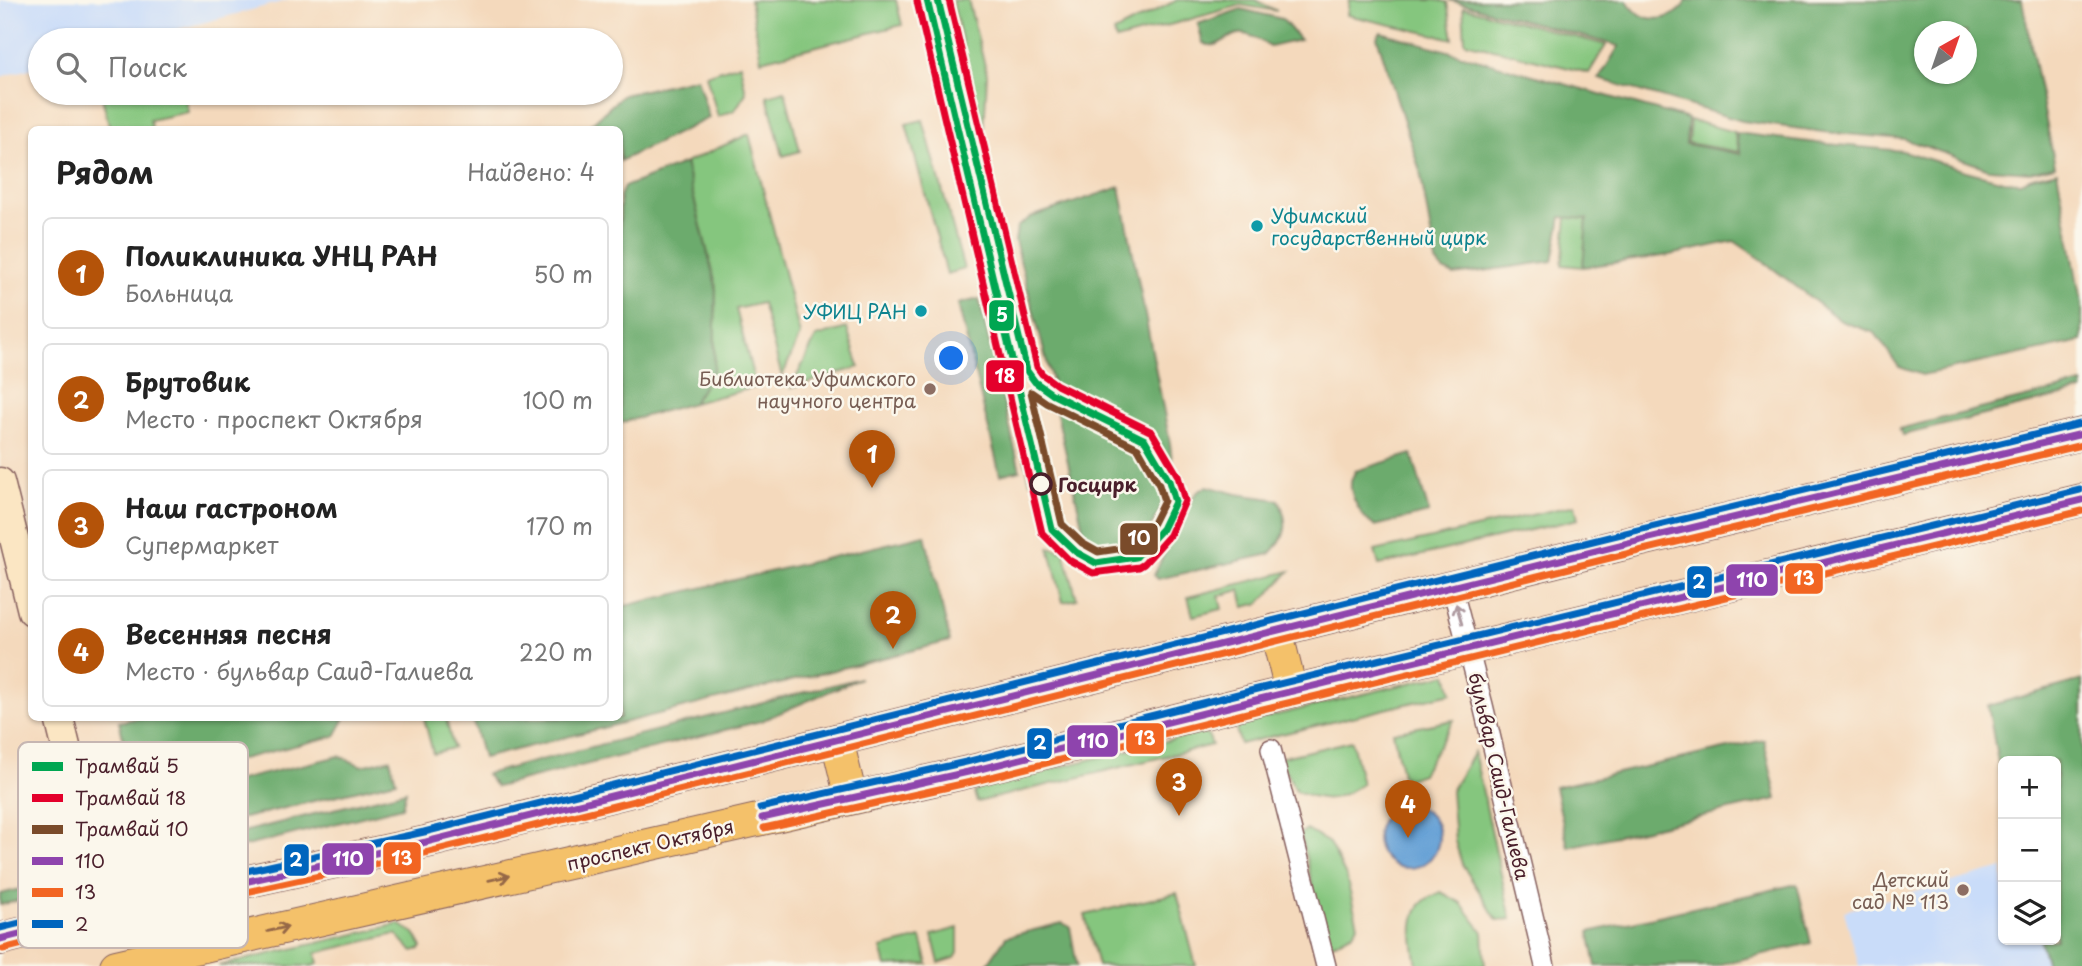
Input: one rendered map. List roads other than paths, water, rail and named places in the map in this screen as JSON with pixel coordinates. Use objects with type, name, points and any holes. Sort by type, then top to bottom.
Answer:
[{"type":"main road","points":[[248,881],[426,842],[1276,630],[2082,434]]},
{"type":"main road","name":"проспект Октября","points":[[248,936],[968,772],[2082,500]]},
{"type":"main road","points":[[1276,630],[1291,691]]},
{"type":"main road","points":[[837,740],[851,798]]},
{"type":"main road","points":[[0,939],[18,934]]},
{"type":"main road","name":"проспект Октября","points":[[116,966],[195,948]]},
{"type":"street","points":[[0,482],[28,595]]},
{"type":"street","name":"бульвар Саид-Галиева","points":[[1452,587],[1545,966]]},
{"type":"street","points":[[60,721],[65,742]]},
{"type":"street","points":[[1271,749],[1326,966]]},
{"type":"water","points":[[1408,806],[1430,815],[1439,837],[1430,859],[1408,868],[1386,859],[1377,837],[1386,815]]},
{"type":"tram line","name":"5","points":[[927,0],[1052,529],[1076,552],[1096,563],[1136,557],[1162,529],[1175,502],[1169,481],[1145,440],[1052,394],[1035,382],[1027,371],[938,0]]},
{"type":"tram line","name":"18","points":[[917,2],[1042,533],[1069,560],[1093,573],[1139,567],[1170,535],[1185,501],[1178,476],[1152,432],[1057,385],[1037,367],[949,0]]},
{"type":"tram line","points":[[945,74],[944,123],[968,218],[989,257]]},
{"type":"tram line","name":"10","points":[[1031,392],[1047,403],[1138,448],[1159,485],[1164,501],[1153,523],[1131,547],[1098,552],[1082,543],[1062,524],[1031,392]]},
{"type":"place","name":"Уфимский государственный цирк","points":[[1257,226]]},
{"type":"place","name":"УФИЦ РАН","points":[[921,311]]},
{"type":"place","name":"Библиотека Уфимского научного центра","points":[[930,389]]},
{"type":"place","name":"Госцирк","points":[[1041,484]]},
{"type":"place","name":"Поликлиника УНЦ РАН","points":[[872,488]]},
{"type":"place","name":"Брутовик","points":[[893,649]]},
{"type":"place","name":"Наш гастроном","points":[[1179,816]]},
{"type":"place","name":"Весенняя песня","points":[[1408,838]]},
{"type":"place","name":"Детский сад № 113","points":[[1963,890]]}]
